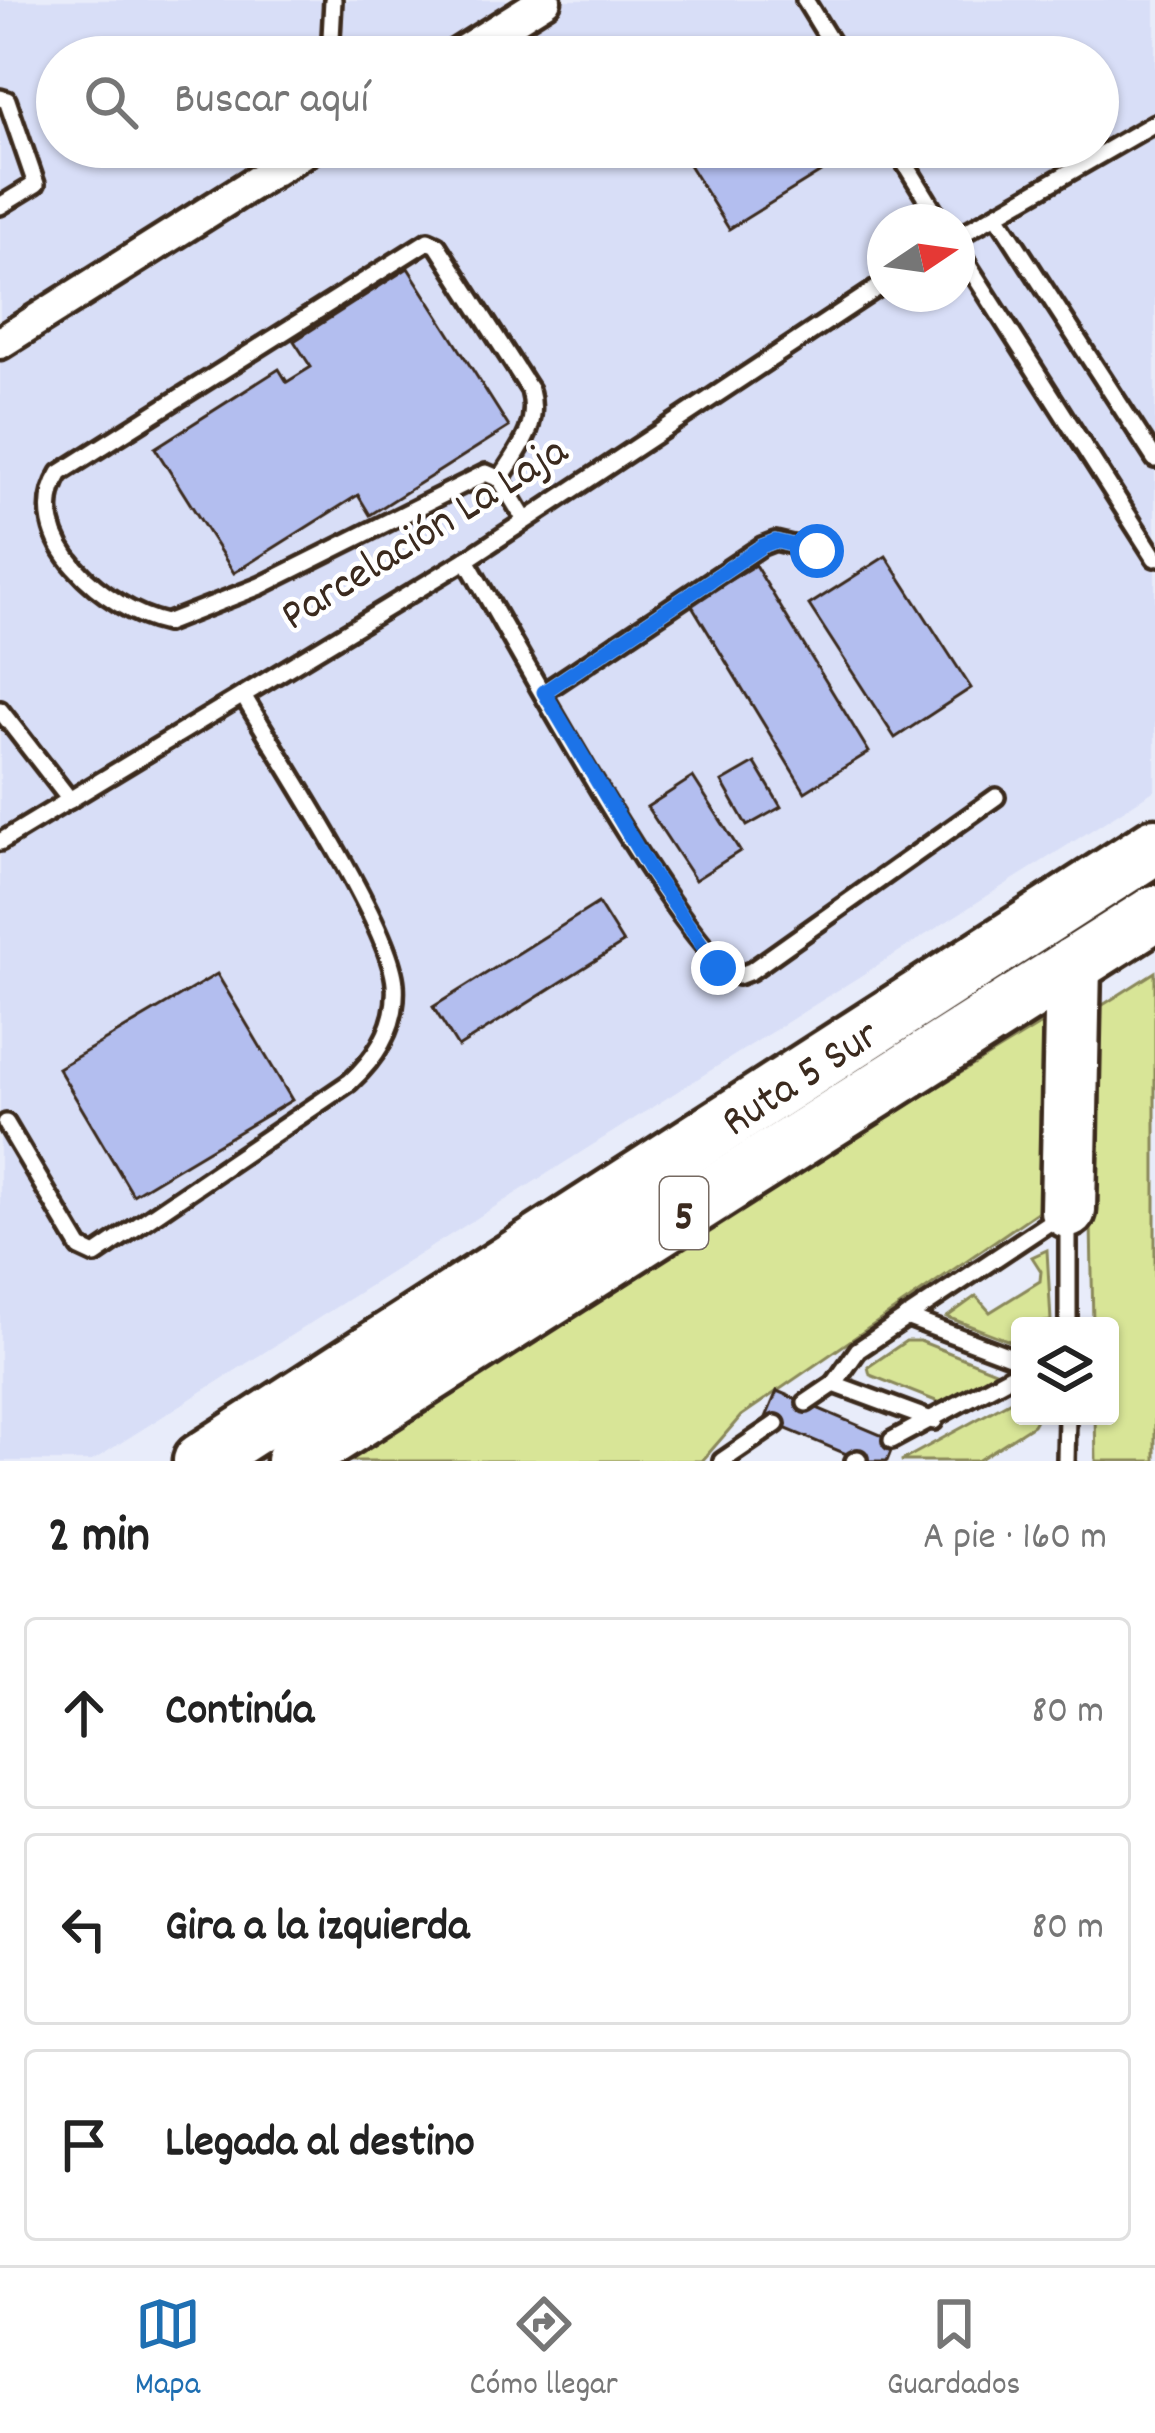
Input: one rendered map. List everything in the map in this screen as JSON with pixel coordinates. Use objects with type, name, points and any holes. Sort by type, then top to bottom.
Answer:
[{"type":"highway","name":"Ruta 5 Sur","points":[[201,1461],[1155,846]]},
{"type":"highway","name":"Ruta 5 Sur","points":[[294,1461],[1155,913]]},
{"type":"highway","points":[[1067,1210],[1073,965]]},
{"type":"street","points":[[488,36],[545,0]]},
{"type":"street","points":[[0,343],[277,168]]},
{"type":"lane","points":[[331,36],[333,0]]},
{"type":"lane","points":[[806,0],[827,36]]},
{"type":"lane","points":[[0,98],[7,100],[36,184],[0,206]]},
{"type":"lane","points":[[1119,145],[1155,123]]},
{"type":"lane","points":[[908,168],[930,204]]},
{"type":"lane","points":[[975,228],[1080,168]]},
{"type":"lane","points":[[998,217],[1155,459]]},
{"type":"lane","points":[[500,479],[531,429],[536,409],[530,390],[437,245],[428,241],[60,473],[49,491],[52,535],[92,587],[166,623],[260,586],[486,473],[500,479],[524,520]]},
{"type":"lane","points":[[975,276],[1155,558]]},
{"type":"lane","name":"Parcelación La Laja","points":[[0,842],[466,560],[867,295]]},
{"type":"lane","points":[[544,692],[762,546],[775,541],[817,551]]},
{"type":"lane","points":[[466,560],[652,873],[718,968],[738,976],[996,797]]},
{"type":"lane","points":[[6,1123],[80,1248],[95,1255],[314,1108],[376,1058],[389,1026],[395,984],[382,936],[243,694]]},
{"type":"lane","points":[[0,710],[70,800]]},
{"type":"lane","points":[[806,1403],[834,1384],[858,1350],[1067,1210]]},
{"type":"lane","points":[[1067,1210],[1068,1317]]},
{"type":"lane","points":[[906,1317],[1011,1357]]},
{"type":"lane","points":[[892,1440],[1011,1376]]},
{"type":"lane","points":[[834,1384],[934,1421]]},
{"type":"lane","points":[[722,1461],[776,1424]]},
{"type":"lane","points":[[1066,1461],[1067,1425]]},
{"type":"shaded area","points":[[0,0],[1155,0],[1155,790],[92,1461],[0,1461]]},
{"type":"green space","points":[[1155,972],[1155,1461],[1096,1461],[1095,1425],[1119,1425],[1119,1317],[1093,1317],[1087,1015]]},
{"type":"green space","points":[[1059,1013],[1053,1201],[741,1416],[702,1461],[326,1461]]},
{"type":"green space","points":[[1047,1250],[1051,1317],[1011,1317],[1011,1342],[947,1317],[976,1296],[990,1312],[1040,1281],[1041,1271],[1032,1257]]},
{"type":"green space","points":[[906,1341],[920,1341],[998,1372],[946,1405],[870,1375],[868,1367]]},
{"type":"green space","points":[[1011,1401],[1011,1425],[1033,1425],[977,1461],[901,1461]]},
{"type":"building","points":[[691,168],[827,168],[729,229]]},
{"type":"building","points":[[408,268],[509,427],[370,515],[358,495],[234,573],[155,448],[279,369],[287,382],[311,367],[294,341]]},
{"type":"building","points":[[886,556],[971,688],[895,738],[809,605]]},
{"type":"building","points":[[755,565],[869,752],[805,792],[691,604]]},
{"type":"building","points":[[755,763],[781,807],[747,826],[722,782]]},
{"type":"building","points":[[693,777],[740,851],[695,880],[647,807]]},
{"type":"building","points":[[598,903],[623,943],[458,1047],[433,1007]]},
{"type":"building","points":[[217,974],[292,1100],[133,1195],[58,1068]]},
{"type":"building","points":[[777,1391],[895,1441],[887,1461],[863,1461],[765,1420]]},
{"type":"route","points":[[718,968],[652,873],[544,692],[762,546],[775,541],[817,551]]}]
